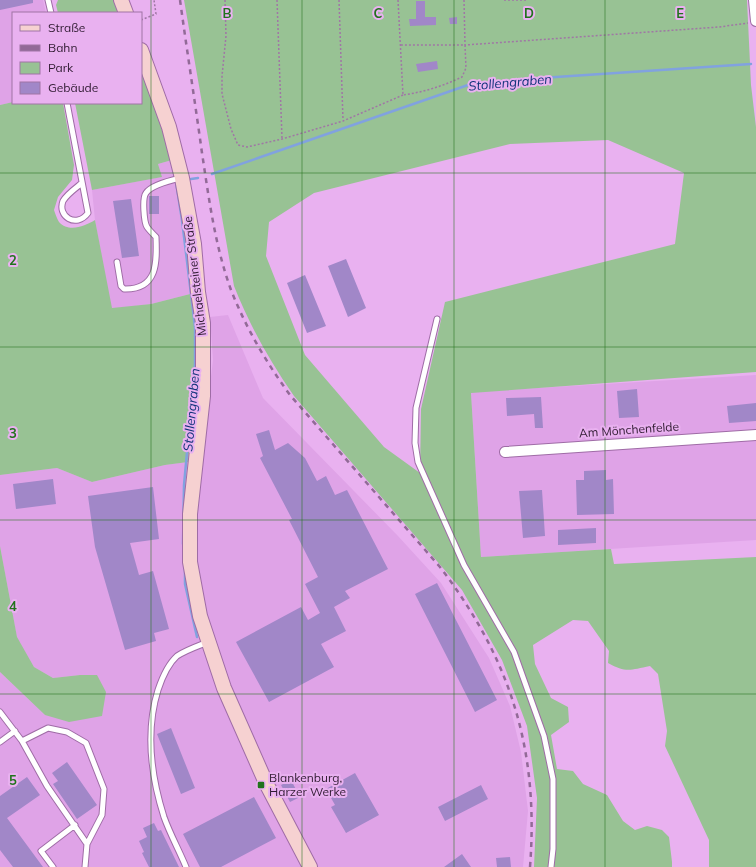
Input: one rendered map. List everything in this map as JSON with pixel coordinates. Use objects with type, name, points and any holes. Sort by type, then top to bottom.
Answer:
[{"type":"street","points":[[120,0],[126,12]]},
{"type":"street","points":[[752,22],[754,0]]},
{"type":"street","name":"Michaelsteiner Straße","points":[[142,53],[169,127],[182,178],[194,244],[198,292],[203,323],[203,396],[190,514],[190,562],[200,616],[224,688],[263,776],[310,867]]},
{"type":"street","name":"Am Mönchenfelde","points":[[505,452],[756,435]]},
{"type":"lane","points":[[48,0],[51,12]]},
{"type":"lane","points":[[67,104],[88,213],[84,218],[77,221],[69,220],[65,216],[62,209],[64,201],[82,183]]},
{"type":"lane","points":[[117,262],[120,286],[124,289],[140,286],[148,281],[154,272],[156,262],[156,237],[146,226],[144,200],[146,193],[152,188],[166,182],[182,178]]},
{"type":"lane","points":[[437,319],[416,408],[416,443],[418,462],[464,565],[514,652],[544,736],[553,779],[554,849],[551,867]]},
{"type":"lane","points":[[186,867],[164,817],[156,785],[150,746],[150,722],[155,699],[163,675],[177,656],[209,642]]},
{"type":"lane","points":[[0,712],[22,741],[47,786],[87,844]]},
{"type":"lane","points":[[22,741],[48,728],[67,732],[86,743],[104,789],[102,815],[87,844],[84,867]]},
{"type":"lane","points":[[0,742],[15,731]]},
{"type":"lane","points":[[53,867],[41,850],[74,825]]},
{"type":"path","points":[[142,20],[156,14],[154,0]]},
{"type":"path","points":[[225,0],[226,36],[222,76],[222,94],[231,129],[238,145],[247,147],[282,139],[343,121],[403,95],[423,92],[448,84],[462,77],[466,68],[464,0]]},
{"type":"path","points":[[278,0],[282,139]]},
{"type":"path","points":[[339,0],[343,121]]},
{"type":"path","points":[[398,0],[403,95]]},
{"type":"path","points":[[504,0],[526,0]]},
{"type":"path","points":[[401,45],[465,44],[719,27],[752,22]]},
{"type":"shaded area","points":[[0,0],[43,0],[46,12],[12,12],[12,102],[0,105]]},
{"type":"shaded area","points":[[172,160],[187,236],[194,293],[151,304],[111,309],[95,220],[92,190],[161,177],[158,164]]},
{"type":"shaded area","points":[[228,315],[263,398],[398,536],[441,583],[489,658],[510,706],[521,752],[528,811],[523,867],[0,867],[0,672],[45,715],[80,675],[53,678],[34,667],[17,638],[0,546],[0,475],[57,468],[92,482],[165,465],[201,460],[213,360],[210,317]]},
{"type":"shaded area","points":[[756,375],[756,540],[481,557],[471,392]]},
{"type":"green space","points":[[58,0],[115,0],[121,12],[58,12],[56,5]]},
{"type":"green space","points":[[184,0],[747,0],[751,85],[756,127],[756,372],[471,393],[481,557],[611,549],[614,564],[756,557],[756,867],[709,867],[709,840],[665,746],[667,731],[658,674],[650,666],[628,670],[608,663],[609,651],[588,621],[573,620],[533,645],[535,664],[551,698],[568,707],[569,722],[551,735],[557,769],[573,771],[583,784],[607,795],[623,821],[635,830],[647,826],[662,830],[669,837],[672,867],[534,867],[537,798],[527,726],[502,660],[462,590],[294,396],[276,369],[261,342],[234,286]],"holes":[[[608,140],[684,173],[675,244],[445,302],[421,409],[420,473],[384,447],[305,355],[266,256],[269,222],[314,193],[510,144]]]},
{"type":"green space","points":[[142,69],[172,160],[158,164],[162,177],[92,190],[75,104],[142,104]]},
{"type":"green space","points":[[12,102],[12,104],[63,104],[74,165],[72,180],[58,197],[54,210],[59,222],[67,227],[72,228],[82,226],[95,220],[112,308],[151,304],[194,293],[199,361],[188,462],[165,465],[92,482],[57,468],[0,475],[0,105]]},
{"type":"green space","points":[[0,546],[17,637],[34,667],[53,678],[97,675],[106,692],[102,716],[69,722],[45,715],[0,672]]},
{"type":"building","points":[[0,0],[33,0],[33,3],[0,10]]},
{"type":"building","points":[[416,1],[425,1],[425,17],[436,17],[436,25],[410,26],[409,19],[416,19]]},
{"type":"building","points":[[457,17],[457,24],[450,24],[449,18]]},
{"type":"building","points":[[437,61],[438,69],[418,72],[416,64]]},
{"type":"building","points":[[149,196],[159,196],[159,214],[149,214]]},
{"type":"building","points":[[131,199],[139,256],[122,258],[113,201]]},
{"type":"building","points":[[346,259],[366,308],[348,317],[328,266]]},
{"type":"building","points":[[305,275],[326,326],[307,333],[287,283]]},
{"type":"building","points":[[637,389],[639,417],[619,418],[617,391]]},
{"type":"building","points":[[541,397],[543,428],[535,428],[534,414],[507,416],[506,398]]},
{"type":"building","points":[[756,403],[756,421],[729,423],[727,406]]},
{"type":"building","points":[[269,430],[275,450],[288,443],[305,458],[317,481],[326,476],[335,495],[347,490],[388,569],[345,591],[350,598],[334,607],[346,631],[321,644],[334,667],[269,702],[236,642],[301,607],[308,620],[320,613],[305,584],[318,577],[289,520],[292,519],[260,458],[263,456],[256,434]]},
{"type":"building","points":[[606,470],[606,480],[613,479],[614,514],[577,515],[576,480],[584,480],[584,471]]},
{"type":"building","points":[[53,479],[56,504],[16,509],[13,484]]},
{"type":"building","points":[[153,487],[159,539],[130,543],[139,575],[153,571],[169,629],[154,633],[156,641],[125,650],[95,547],[88,496]]},
{"type":"building","points":[[542,490],[545,536],[523,538],[519,491]]},
{"type":"building","points":[[596,528],[596,543],[558,545],[558,530]]},
{"type":"building","points":[[437,583],[497,700],[475,712],[415,594]]},
{"type":"building","points":[[171,728],[195,788],[181,794],[157,734]]},
{"type":"building","points":[[67,762],[97,805],[77,819],[53,784],[58,781],[52,773]]},
{"type":"building","points":[[355,773],[379,815],[346,833],[331,807],[335,805],[326,789]]},
{"type":"building","points":[[27,777],[40,795],[7,818],[43,867],[13,867],[0,850],[0,796]]},
{"type":"building","points":[[291,780],[300,797],[290,802],[281,785]]},
{"type":"building","points":[[481,785],[488,799],[445,821],[438,807]]},
{"type":"building","points":[[254,797],[276,838],[221,867],[200,867],[183,834]]},
{"type":"building","points":[[154,823],[158,831],[161,830],[179,867],[149,867],[142,853],[144,852],[139,841],[147,837],[143,828]]},
{"type":"building","points":[[462,854],[471,867],[444,867]]},
{"type":"building","points":[[510,857],[511,867],[497,867],[496,858]]},
{"type":"waterway","name":"Stollengraben","points":[[212,174],[468,85],[541,78],[751,64]]},
{"type":"waterway","name":"Stollengraben","points":[[191,179],[198,178]]},
{"type":"waterway","name":"Stollengraben","points":[[176,182],[195,327],[195,364],[184,485],[183,544]]},
{"type":"waterway","name":"Stollengraben","points":[[185,569],[185,584],[197,637]]},
{"type":"railway","points":[[180,0],[210,205],[225,273],[231,290],[243,318],[257,344],[290,395],[440,567],[465,602],[485,637],[502,672],[515,708],[524,745],[530,784],[532,824],[530,867]]},
{"type":"place","name":"Blankenburg, Harzer Werke","points":[[261,785]]}]
